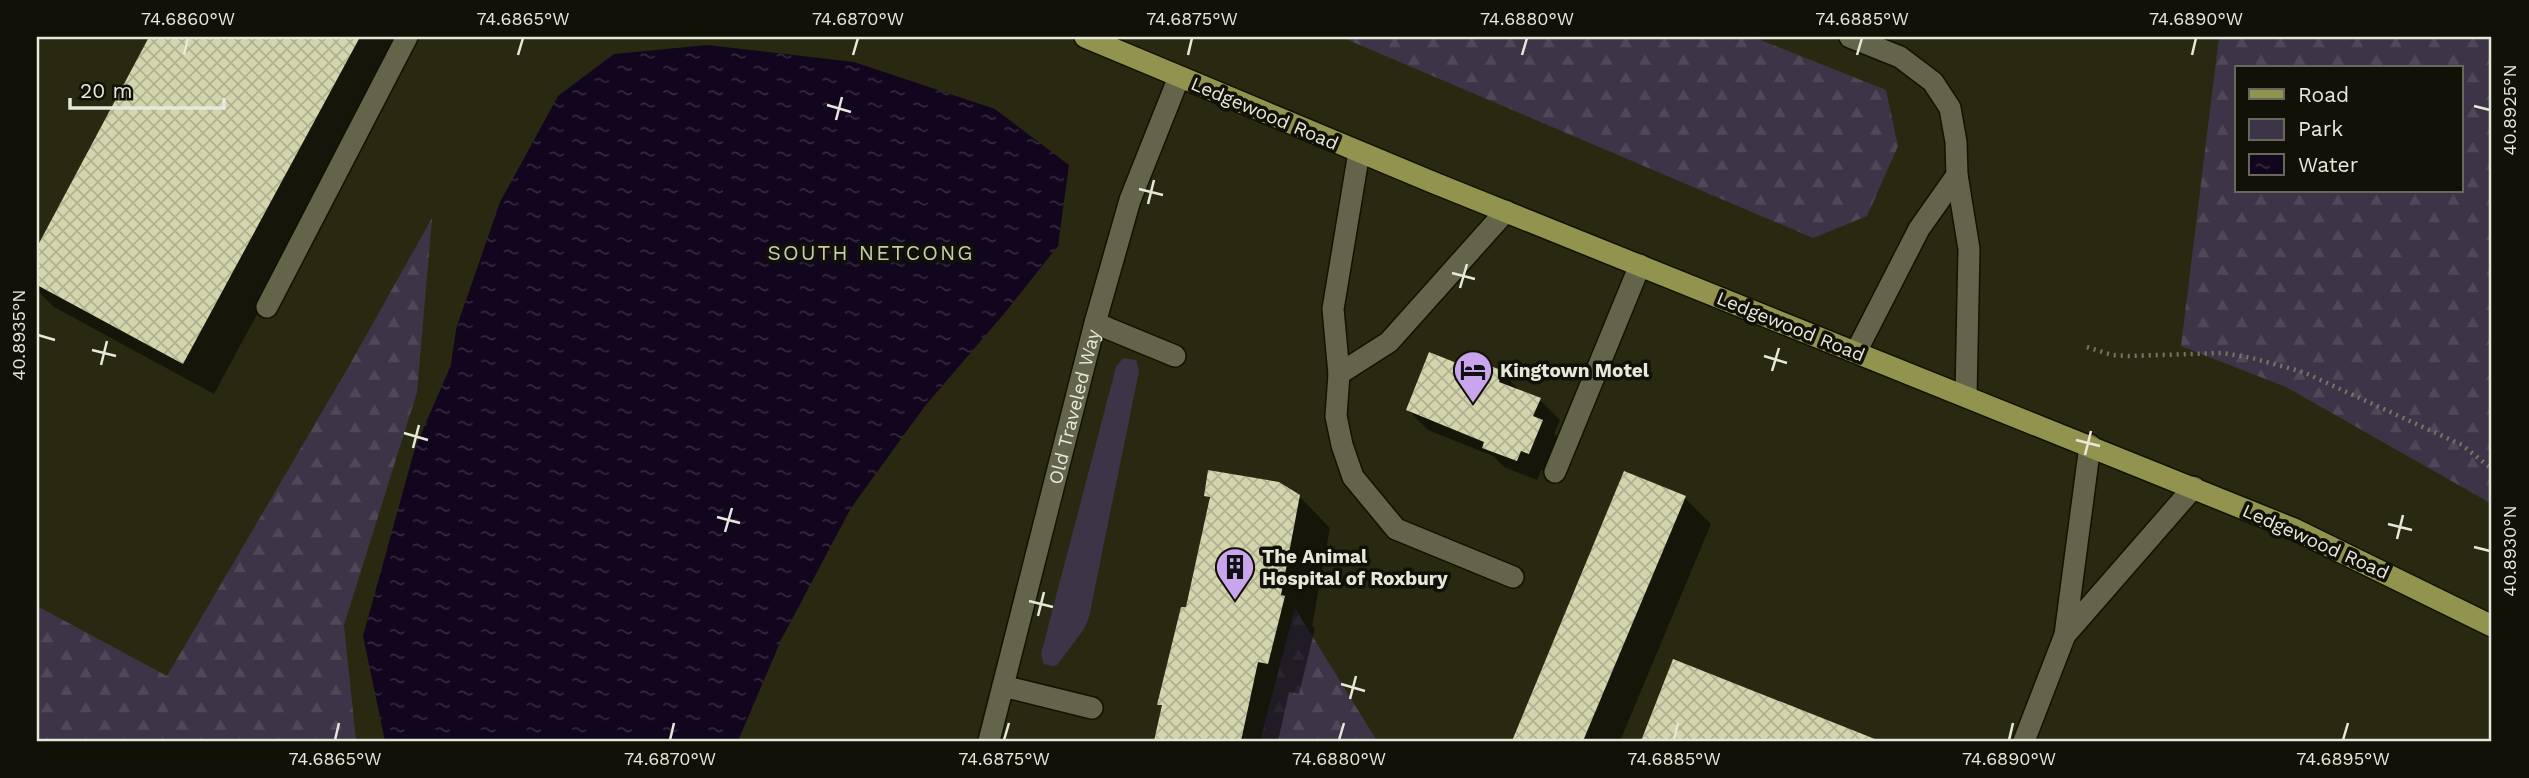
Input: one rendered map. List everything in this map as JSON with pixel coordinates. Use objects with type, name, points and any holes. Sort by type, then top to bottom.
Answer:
[{"type":"main road","name":"Ledgewood Road","points":[[1085,37],[1506,212],[2193,486],[2305,534],[2492,626]]},
{"type":"street","points":[[267,307],[407,37]]},
{"type":"street","points":[[1850,37],[1900,57],[1933,82],[1950,108],[1969,249],[1966,396]]},
{"type":"street","name":"Old Traveled Way","points":[[989,741],[1095,323],[1130,200],[1179,77]]},
{"type":"street","points":[[1359,152],[1333,309],[1339,374],[1336,416],[1353,477],[1396,529],[1513,577]]},
{"type":"street","points":[[1856,352],[1919,229],[1957,175]]},
{"type":"street","points":[[1339,374],[1389,342],[1506,212]]},
{"type":"street","points":[[1555,472],[1640,265]]},
{"type":"street","points":[[1095,323],[1175,356]]},
{"type":"street","points":[[2024,741],[2065,635],[2090,445]]},
{"type":"street","points":[[2065,635],[2193,486]]},
{"type":"street","points":[[1003,685],[1092,709]]},
{"type":"path","points":[[2087,347],[2112,355],[2129,356],[2222,353],[2282,365],[2462,445],[2492,469]]},
{"type":"green space","points":[[1341,37],[1753,37],[1886,90],[1898,146],[1867,216],[1813,238]]},
{"type":"green space","points":[[2219,37],[2492,37],[2492,504],[2286,387],[2181,346]]},
{"type":"green space","points":[[432,218],[417,392],[344,625],[356,741],[37,741],[37,606],[167,676],[349,366]]},
{"type":"green space","points":[[1123,358],[1136,360],[1139,371],[1089,617],[1084,629],[1057,665],[1044,664],[1041,654],[1116,367]]},
{"type":"green space","points":[[1295,608],[1377,741],[1260,741]]},
{"type":"water","points":[[707,45],[854,62],[995,109],[1069,165],[1058,246],[925,406],[851,508],[781,640],[738,741],[385,741],[363,636],[415,448],[451,365],[456,329],[500,202],[558,96],[614,54]]},
{"type":"building","points":[[149,37],[360,37],[183,364],[37,285],[37,247]]},
{"type":"building","name":"Kingtown Motel","points":[[1429,352],[1477,371],[1481,362],[1503,371],[1499,382],[1541,398],[1533,416],[1543,420],[1529,454],[1521,451],[1517,461],[1482,448],[1484,442],[1406,410]]},
{"type":"building","name":"The Animal Hospital of Roxbury","points":[[1208,470],[1279,482],[1300,495],[1281,595],[1285,596],[1268,664],[1258,662],[1241,741],[1154,741],[1162,705],[1157,705],[1181,607],[1186,607],[1210,497],[1204,496]]},
{"type":"building","points":[[1624,471],[1686,496],[1583,741],[1512,741]]},
{"type":"building","points":[[1673,659],[1880,741],[1641,741]]},
{"type":"place","name":"Kingtown Motel","points":[[1473,404]]},
{"type":"place","name":"The Animal Hospital of Roxbury","points":[[1235,601]]},
{"type":"district","name":"SOUTH NETCONG","points":[[871,253]]}]
